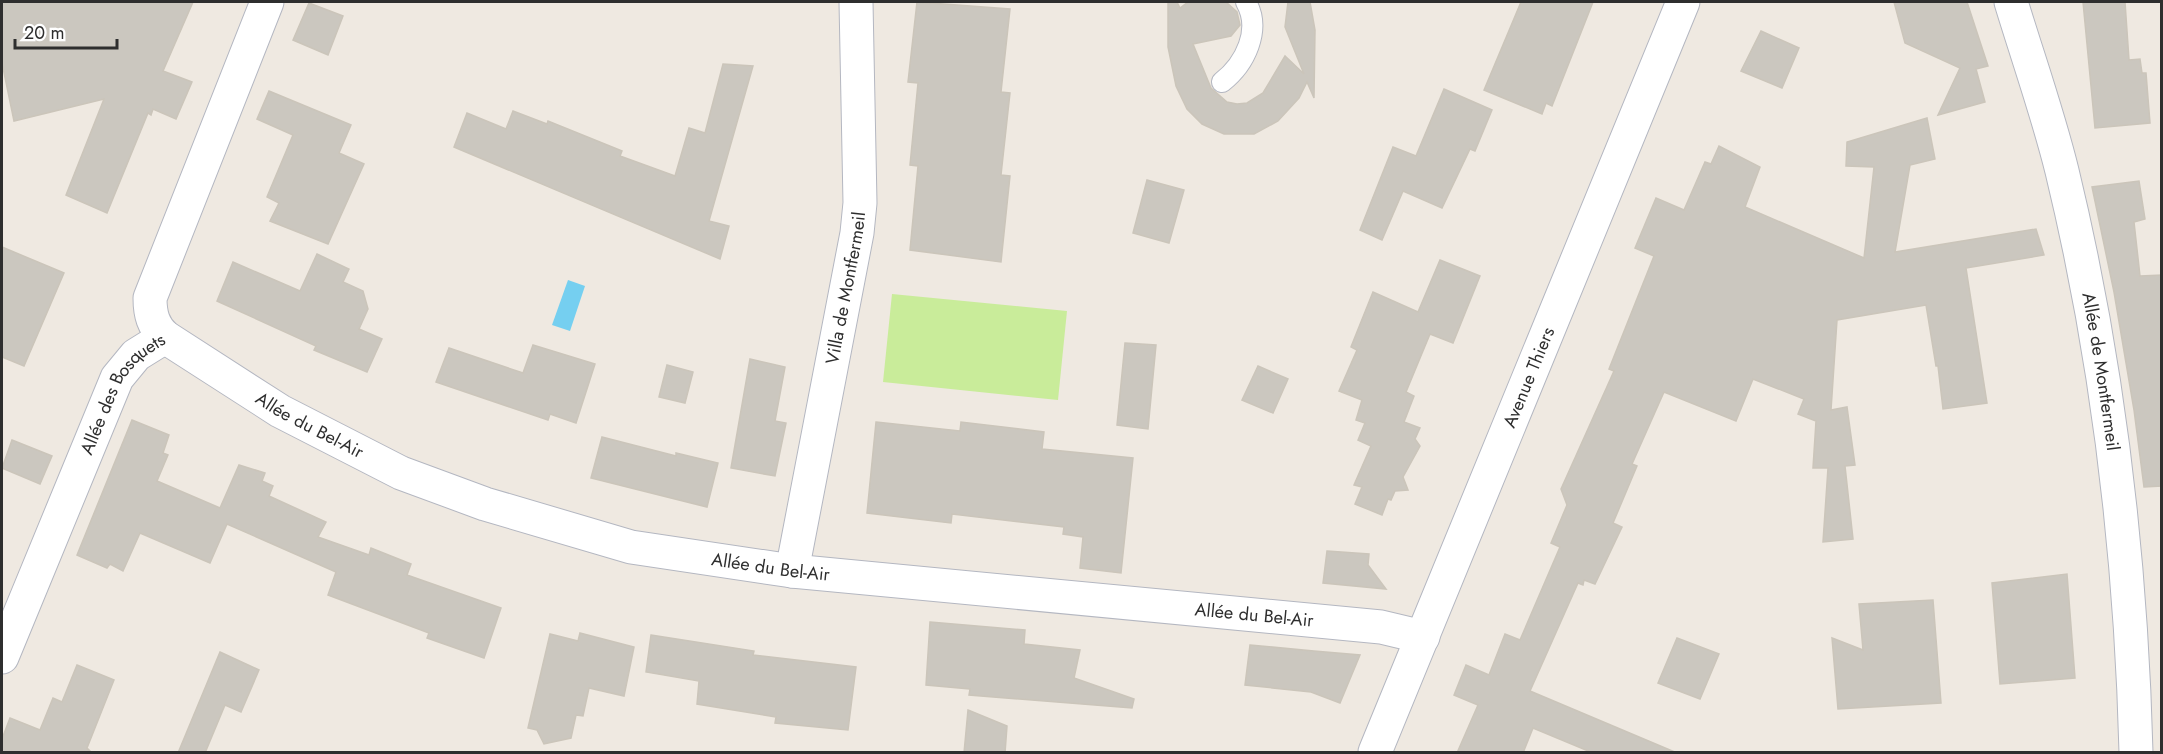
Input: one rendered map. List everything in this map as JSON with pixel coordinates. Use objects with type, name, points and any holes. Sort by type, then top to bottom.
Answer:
[{"type":"street","name":"Allée des Bosquets","points":[[2,657],[117,378],[124,366],[136,355],[165,337],[153,322],[150,298],[267,2]]},
{"type":"street","name":"Villa de Montfermeil","points":[[792,571],[857,233],[860,202],[856,2]]},
{"type":"street","name":"Avenue Thiers","points":[[1375,753],[1683,2]]},
{"type":"street","name":"Allée de Montfermeil","points":[[2011,2],[2062,171],[2099,364],[2125,547],[2134,672],[2136,753]]},
{"type":"street","name":"Allée du Bel-Air","points":[[165,337],[280,411],[401,473],[485,504],[631,547],[792,571],[1381,627],[1408,631],[1423,637]]},
{"type":"lane","points":[[1222,82],[1240,64],[1250,41],[1252,17],[1246,2]]},
{"type":"green space","points":[[892,294],[1067,311],[1058,400],[883,382]]},
{"type":"water","points":[[568,280],[585,286],[570,331],[552,325]]},
{"type":"building","points":[[2,2],[193,2],[163,71],[192,82],[176,119],[153,109],[151,115],[148,113],[107,213],[66,195],[104,99],[14,121],[2,63]]},
{"type":"building","points":[[917,2],[1010,9],[1001,92],[1010,93],[1001,175],[1010,176],[1001,262],[910,250],[918,166],[910,165],[918,83],[908,82]]},
{"type":"building","points":[[1168,2],[1177,2],[1180,8],[1188,2],[1226,2],[1237,12],[1240,25],[1231,36],[1193,44],[1211,88],[1227,102],[1237,104],[1247,103],[1263,93],[1285,56],[1304,74],[1285,27],[1288,2],[1310,2],[1315,30],[1314,98],[1307,82],[1299,98],[1278,121],[1254,134],[1224,134],[1202,124],[1187,109],[1176,86],[1168,47]]},
{"type":"building","points":[[1521,2],[1593,2],[1552,106],[1546,103],[1542,114],[1484,90]]},
{"type":"building","points":[[1894,2],[1967,2],[1988,66],[1976,69],[1985,102],[1938,115],[1960,68],[1905,43]]},
{"type":"building","points":[[2083,2],[2125,2],[2129,60],[2140,59],[2142,73],[2146,73],[2150,123],[2095,128]]},
{"type":"building","points":[[309,3],[343,16],[328,55],[293,40]]},
{"type":"building","points":[[1761,31],[1799,48],[1782,88],[1741,71]]},
{"type":"building","points":[[723,64],[753,66],[709,221],[729,226],[720,259],[454,147],[467,113],[506,129],[513,111],[547,124],[548,121],[622,151],[620,156],[675,176],[689,128],[705,133]]},
{"type":"building","points":[[1444,89],[1492,110],[1475,151],[1470,149],[1442,208],[1403,191],[1382,240],[1360,230],[1393,147],[1416,156]]},
{"type":"building","points":[[269,91],[351,125],[339,153],[364,164],[328,244],[270,221],[279,203],[267,197],[293,135],[257,119]]},
{"type":"building","points":[[1927,118],[1935,159],[1910,165],[1895,252],[2036,229],[2044,255],[1966,268],[1987,403],[1943,409],[1938,366],[1936,366],[1926,305],[1837,320],[1831,410],[1847,407],[1855,465],[1845,466],[1853,539],[1823,542],[1828,468],[1813,468],[1816,421],[1798,414],[1804,399],[1753,379],[1736,421],[1664,392],[1632,464],[1637,466],[1613,523],[1622,527],[1595,584],[1584,580],[1583,585],[1578,583],[1530,691],[1677,753],[1593,753],[1533,728],[1523,753],[1457,753],[1478,705],[1454,695],[1466,665],[1489,675],[1505,634],[1520,640],[1560,547],[1551,543],[1567,505],[1561,489],[1614,371],[1609,369],[1654,256],[1635,248],[1656,198],[1684,210],[1705,162],[1711,164],[1719,146],[1760,167],[1745,207],[1864,258],[1874,167],[1846,166],[1847,142]]},
{"type":"building","points":[[1147,180],[1184,190],[1169,243],[1133,233]]},
{"type":"building","points":[[2139,181],[2145,219],[2134,222],[2140,276],[2162,275],[2162,486],[2144,487],[2134,410],[2114,292],[2092,187]]},
{"type":"building","points":[[2,247],[64,273],[24,366],[2,357]]},
{"type":"building","points":[[317,254],[349,269],[343,282],[363,291],[368,309],[359,329],[382,339],[367,372],[314,350],[316,346],[217,301],[233,262],[300,291]]},
{"type":"building","points":[[1440,260],[1480,276],[1453,343],[1430,334],[1406,392],[1414,396],[1404,422],[1420,428],[1415,439],[1420,446],[1403,477],[1408,490],[1395,491],[1391,500],[1388,499],[1382,515],[1355,504],[1362,487],[1354,485],[1371,446],[1358,440],[1365,423],[1356,420],[1362,400],[1339,391],[1357,350],[1351,347],[1373,292],[1418,312]]},
{"type":"building","points":[[1125,343],[1156,345],[1148,429],[1117,425]]},
{"type":"building","points":[[533,345],[595,364],[576,423],[550,414],[548,420],[436,382],[449,348],[523,373]]},
{"type":"building","points":[[750,359],[785,367],[775,421],[786,423],[775,476],[731,468]]},
{"type":"building","points":[[667,365],[693,372],[685,403],[659,397]]},
{"type":"building","points":[[1258,366],[1288,379],[1273,413],[1242,400]]},
{"type":"building","points":[[132,420],[169,435],[163,453],[168,455],[157,481],[220,508],[239,465],[265,473],[262,481],[273,486],[269,496],[326,522],[318,537],[369,555],[371,548],[411,564],[407,575],[501,608],[484,658],[427,638],[429,633],[328,595],[336,572],[227,524],[210,563],[140,533],[123,571],[110,564],[107,568],[77,555]]},
{"type":"building","points":[[876,422],[960,431],[961,422],[1044,432],[1042,449],[1133,458],[1121,573],[1080,568],[1083,537],[1063,534],[1064,527],[952,514],[951,523],[867,513]]},
{"type":"building","points":[[602,437],[676,456],[676,453],[718,463],[707,507],[591,478]]},
{"type":"building","points":[[12,440],[52,456],[40,484],[2,468]]},
{"type":"building","points":[[1327,551],[1369,554],[1368,565],[1386,589],[1323,583]]},
{"type":"building","points":[[2067,574],[2075,678],[2000,684],[1992,583]]},
{"type":"building","points":[[1933,600],[1941,703],[1838,709],[1832,638],[1863,650],[1859,604]]},
{"type":"building","points":[[930,622],[1025,630],[1024,644],[1080,650],[1074,678],[1134,699],[1132,708],[969,695],[970,689],[926,685]]},
{"type":"building","points":[[580,633],[634,647],[624,696],[589,688],[583,716],[576,715],[571,738],[544,744],[537,730],[528,728],[550,634],[578,641]]},
{"type":"building","points":[[651,635],[754,651],[753,655],[856,667],[848,730],[775,723],[776,717],[697,704],[699,681],[646,672]]},
{"type":"building","points":[[1677,638],[1719,654],[1700,699],[1658,683]]},
{"type":"building","points":[[1250,645],[1360,655],[1340,703],[1311,692],[1245,685]]},
{"type":"building","points":[[220,652],[259,670],[241,712],[225,705],[205,753],[178,753]]},
{"type":"building","points":[[77,665],[114,680],[87,748],[92,753],[2,753],[2,739],[10,718],[40,730],[53,698],[62,702]]},
{"type":"building","points":[[968,710],[1007,726],[1005,753],[964,753]]}]
